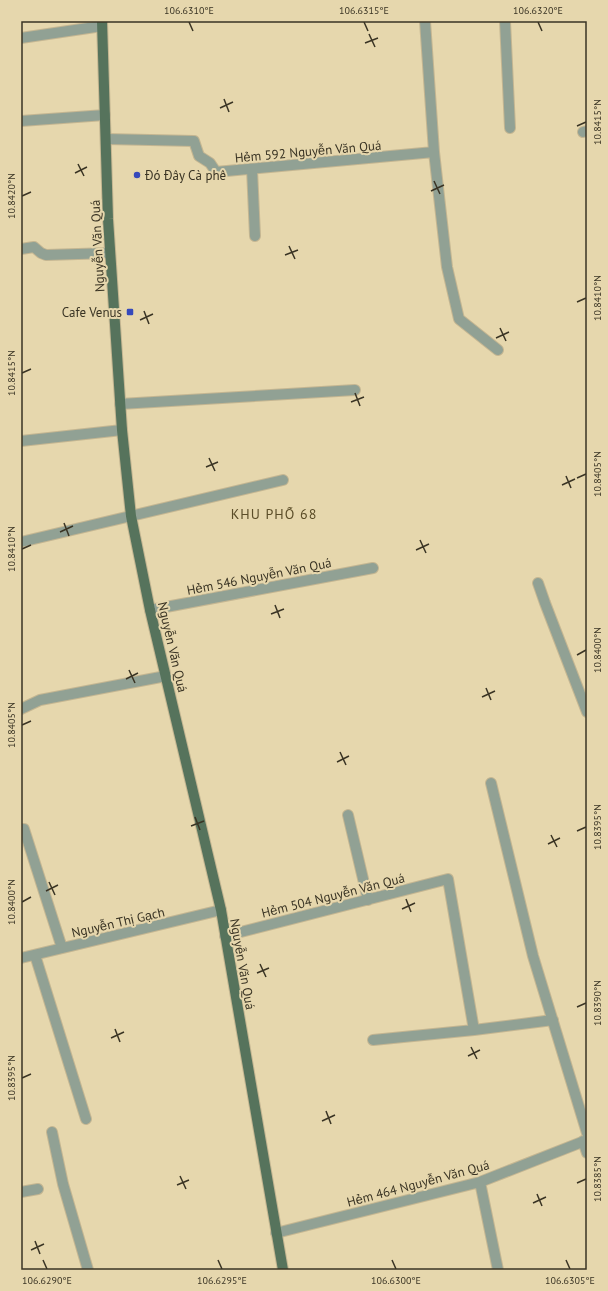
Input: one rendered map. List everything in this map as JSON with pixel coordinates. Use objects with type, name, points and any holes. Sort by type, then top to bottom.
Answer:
[{"type":"main road","name":"Nguyễn Văn Quá","points":[[102,23],[110,253],[122,430],[131,516],[150,610],[221,910],[283,1270]]},
{"type":"street","points":[[425,21],[434,152],[447,267],[459,319],[498,350]]},
{"type":"street","points":[[504,21],[510,128]]},
{"type":"street","points":[[21,38],[102,23]]},
{"type":"street","points":[[21,121],[105,115]]},
{"type":"street","name":"Hẻm 592 Nguyễn Văn Quá","points":[[106,139],[194,141],[199,156],[210,163],[216,172],[434,152]]},
{"type":"street","points":[[252,169],[255,236]]},
{"type":"street","points":[[21,249],[34,247],[41,254],[46,255],[110,253]]},
{"type":"street","points":[[120,404],[355,390]]},
{"type":"street","points":[[21,441],[122,430]]},
{"type":"street","points":[[21,542],[283,480]]},
{"type":"street","name":"Hẻm 546 Nguyễn Văn Quá","points":[[150,610],[373,568]]},
{"type":"street","points":[[538,583],[587,712]]},
{"type":"street","points":[[21,709],[40,700],[166,676]]},
{"type":"street","points":[[491,783],[533,956],[553,1020],[586,1138],[587,1153]]},
{"type":"street","points":[[348,815],[368,900]]},
{"type":"street","points":[[21,829],[24,828],[62,948]]},
{"type":"street","name":"Hẻm 504 Nguyễn Văn Quá","points":[[225,936],[448,879],[474,1030]]},
{"type":"street","name":"Nguyễn Thị Gạch","points":[[21,958],[221,910]]},
{"type":"street","points":[[35,955],[86,1119]]},
{"type":"street","points":[[372,1040],[474,1030],[553,1020]]},
{"type":"street","points":[[52,1132],[63,1184],[88,1270]]},
{"type":"street","name":"Hẻm 464 Nguyễn Văn Quá","points":[[276,1233],[480,1182],[586,1138]]},
{"type":"street","points":[[480,1182],[498,1270]]},
{"type":"street","points":[[21,1192],[38,1189]]},
{"type":"place","name":"Đó Đây Cà phê","points":[[137,175]]},
{"type":"place","name":"Cafe Venus","points":[[130,312]]},
{"type":"district","name":"KHU PHỐ 68","points":[[274,514]]}]
